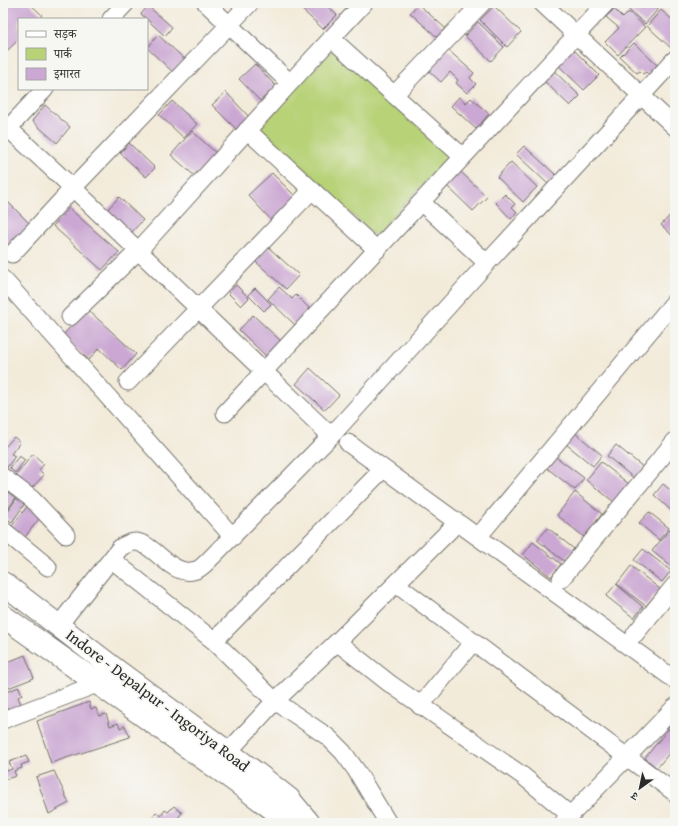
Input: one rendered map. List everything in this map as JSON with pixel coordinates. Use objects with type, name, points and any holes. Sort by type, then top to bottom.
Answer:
[{"type":"main road","name":"Indore - Depalpur - Ingoriya Road","points":[[3,583],[58,626],[256,773],[289,799],[309,823]]},
{"type":"main road","name":"Indore - Depalpur - Ingoriya Road","points":[[3,616],[231,778],[274,810],[285,823]]},
{"type":"street","points":[[112,18],[126,3]]},
{"type":"street","points":[[206,3],[290,83]]},
{"type":"street","points":[[12,254],[250,3]]},
{"type":"street","points":[[70,317],[138,251],[364,3]]},
{"type":"street","points":[[394,95],[482,3]]},
{"type":"street","points":[[542,3],[675,127]]},
{"type":"street","points":[[225,413],[606,3]]},
{"type":"street","points":[[331,38],[463,157]]},
{"type":"street","points":[[58,626],[120,548],[128,543],[136,542],[146,545],[171,565],[186,572],[196,570],[208,561],[330,436],[675,59]]},
{"type":"street","points":[[44,90],[6,131],[73,188],[330,436]]},
{"type":"street","points":[[247,130],[377,250]]},
{"type":"street","points":[[128,382],[199,310],[312,190]]},
{"type":"street","points":[[421,202],[487,263]]},
{"type":"street","points":[[3,279],[233,537]]},
{"type":"street","points":[[478,537],[675,301]]},
{"type":"street","points":[[561,579],[675,441]]},
{"type":"street","points":[[348,443],[675,680]]},
{"type":"street","points":[[214,641],[383,469]]},
{"type":"street","points":[[3,477],[32,500],[66,534]]},
{"type":"street","points":[[228,752],[275,701],[458,522]]},
{"type":"street","points":[[3,530],[48,567]]},
{"type":"street","points":[[111,559],[214,641],[275,701],[328,737],[343,752],[356,770],[388,823]]},
{"type":"street","points":[[396,584],[675,793]]},
{"type":"street","points":[[635,634],[675,585]]},
{"type":"street","points":[[337,642],[420,706],[523,776],[566,819],[675,707]]},
{"type":"street","points":[[420,706],[473,642]]},
{"type":"street","points":[[3,720],[97,684]]},
{"type":"green space","points":[[334,48],[450,155],[375,236],[259,128]]},
{"type":"building","points":[[7,3],[29,3],[42,15],[39,18],[18,18],[18,40],[3,55],[3,7]]},
{"type":"building","points":[[301,3],[324,3],[337,15],[323,29],[298,6]]},
{"type":"building","points":[[621,3],[653,3],[659,8],[645,24]]},
{"type":"building","points":[[418,4],[445,28],[437,37],[410,13]]},
{"type":"building","points":[[148,6],[172,27],[165,36],[148,20],[148,18],[145,18],[141,14]]},
{"type":"building","points":[[494,6],[521,32],[507,47],[480,20]]},
{"type":"building","points":[[614,9],[623,18],[629,12],[645,27],[618,55],[605,42],[619,28],[606,17]]},
{"type":"building","points":[[661,10],[675,22],[675,43],[671,48],[647,26]]},
{"type":"building","points":[[478,22],[504,47],[491,61],[465,36]]},
{"type":"building","points":[[158,35],[188,62],[176,75],[148,49],[148,47]]},
{"type":"building","points":[[634,43],[659,67],[650,76],[646,72],[643,74],[640,71],[637,73],[620,57]]},
{"type":"building","points":[[572,48],[599,75],[584,90],[557,64]]},
{"type":"building","points":[[447,49],[474,73],[470,78],[476,84],[467,93],[456,83],[458,80],[450,72],[441,82],[428,70]]},
{"type":"building","points":[[255,64],[276,86],[260,101],[239,79]]},
{"type":"building","points":[[552,69],[580,96],[570,106],[542,79]]},
{"type":"building","points":[[226,92],[251,119],[238,131],[212,105]]},
{"type":"building","points":[[459,97],[466,103],[471,98],[489,114],[476,129],[451,106]]},
{"type":"building","points":[[172,101],[197,124],[184,138],[159,115]]},
{"type":"building","points":[[45,105],[70,127],[57,143],[32,121]]},
{"type":"building","points":[[192,131],[218,155],[197,178],[171,155]]},
{"type":"building","points":[[129,143],[155,168],[146,177],[120,153]]},
{"type":"building","points":[[524,146],[556,175],[548,184],[516,154]]},
{"type":"building","points":[[511,162],[537,187],[523,202],[497,177]]},
{"type":"building","points":[[458,169],[487,197],[473,211],[444,183]]},
{"type":"building","points":[[272,173],[298,199],[273,222],[248,195]]},
{"type":"building","points":[[505,194],[515,204],[512,207],[517,212],[511,219],[496,203]]},
{"type":"building","points":[[3,197],[30,224],[3,252]]},
{"type":"building","points":[[119,197],[143,220],[129,235],[105,212]]},
{"type":"building","points":[[69,208],[119,252],[102,270],[53,226]]},
{"type":"building","points":[[675,210],[675,238],[661,225]]},
{"type":"building","points":[[268,247],[299,275],[286,289],[255,261]]},
{"type":"building","points":[[236,285],[249,298],[241,306],[228,293]]},
{"type":"building","points":[[279,287],[292,299],[296,295],[310,309],[295,325],[268,299]]},
{"type":"building","points":[[255,288],[271,304],[264,311],[248,295]]},
{"type":"building","points":[[87,309],[136,354],[122,370],[99,348],[89,360],[62,336]]},
{"type":"building","points":[[253,315],[282,342],[267,357],[239,330]]},
{"type":"building","points":[[310,368],[339,395],[325,410],[296,384]]},
{"type":"building","points":[[575,433],[602,455],[593,466],[566,444]]},
{"type":"building","points":[[14,437],[20,442],[11,454],[15,456],[6,469],[3,467],[3,447],[4,448]]},
{"type":"building","points":[[616,445],[644,468],[635,479],[607,456]]},
{"type":"building","points":[[33,454],[44,464],[39,470],[44,475],[31,489],[16,475]]},
{"type":"building","points":[[19,456],[25,460],[15,473],[10,468]]},
{"type":"building","points":[[556,457],[584,478],[575,490],[547,468]]},
{"type":"building","points":[[601,462],[629,484],[614,502],[586,480]]},
{"type":"building","points":[[663,484],[675,494],[675,514],[654,495]]},
{"type":"building","points":[[4,487],[17,496],[3,516],[3,488]]},
{"type":"building","points":[[575,492],[602,514],[584,537],[557,515]]},
{"type":"building","points":[[18,496],[26,502],[12,522],[4,517]]},
{"type":"building","points":[[29,504],[42,515],[25,537],[12,526]]},
{"type":"building","points":[[649,512],[669,528],[659,540],[639,523]]},
{"type":"building","points":[[548,528],[574,549],[564,561],[537,540]]},
{"type":"building","points":[[670,529],[675,533],[675,565],[673,568],[652,551]]},
{"type":"building","points":[[533,542],[561,564],[551,577],[523,555]]},
{"type":"building","points":[[643,549],[671,571],[662,582],[634,560]]},
{"type":"building","points":[[631,566],[660,589],[646,606],[617,584]]},
{"type":"building","points":[[616,584],[643,607],[634,618],[606,596]]},
{"type":"building","points":[[25,655],[34,678],[3,690],[3,664]]},
{"type":"building","points":[[19,687],[22,695],[18,697],[23,709],[3,713],[3,693]]},
{"type":"building","points":[[89,702],[91,709],[96,708],[99,716],[106,714],[110,726],[118,723],[120,728],[125,726],[130,737],[51,763],[37,721]]},
{"type":"building","points":[[668,729],[675,735],[675,746],[657,768],[645,758]]},
{"type":"building","points":[[26,756],[29,762],[21,765],[22,768],[14,771],[16,776],[3,780],[3,760],[7,771],[12,769],[9,762]]},
{"type":"building","points":[[54,771],[69,803],[49,814],[36,777]]},
{"type":"building","points":[[174,806],[182,813],[174,823],[148,823],[156,812],[161,816],[165,810],[168,812]]}]
